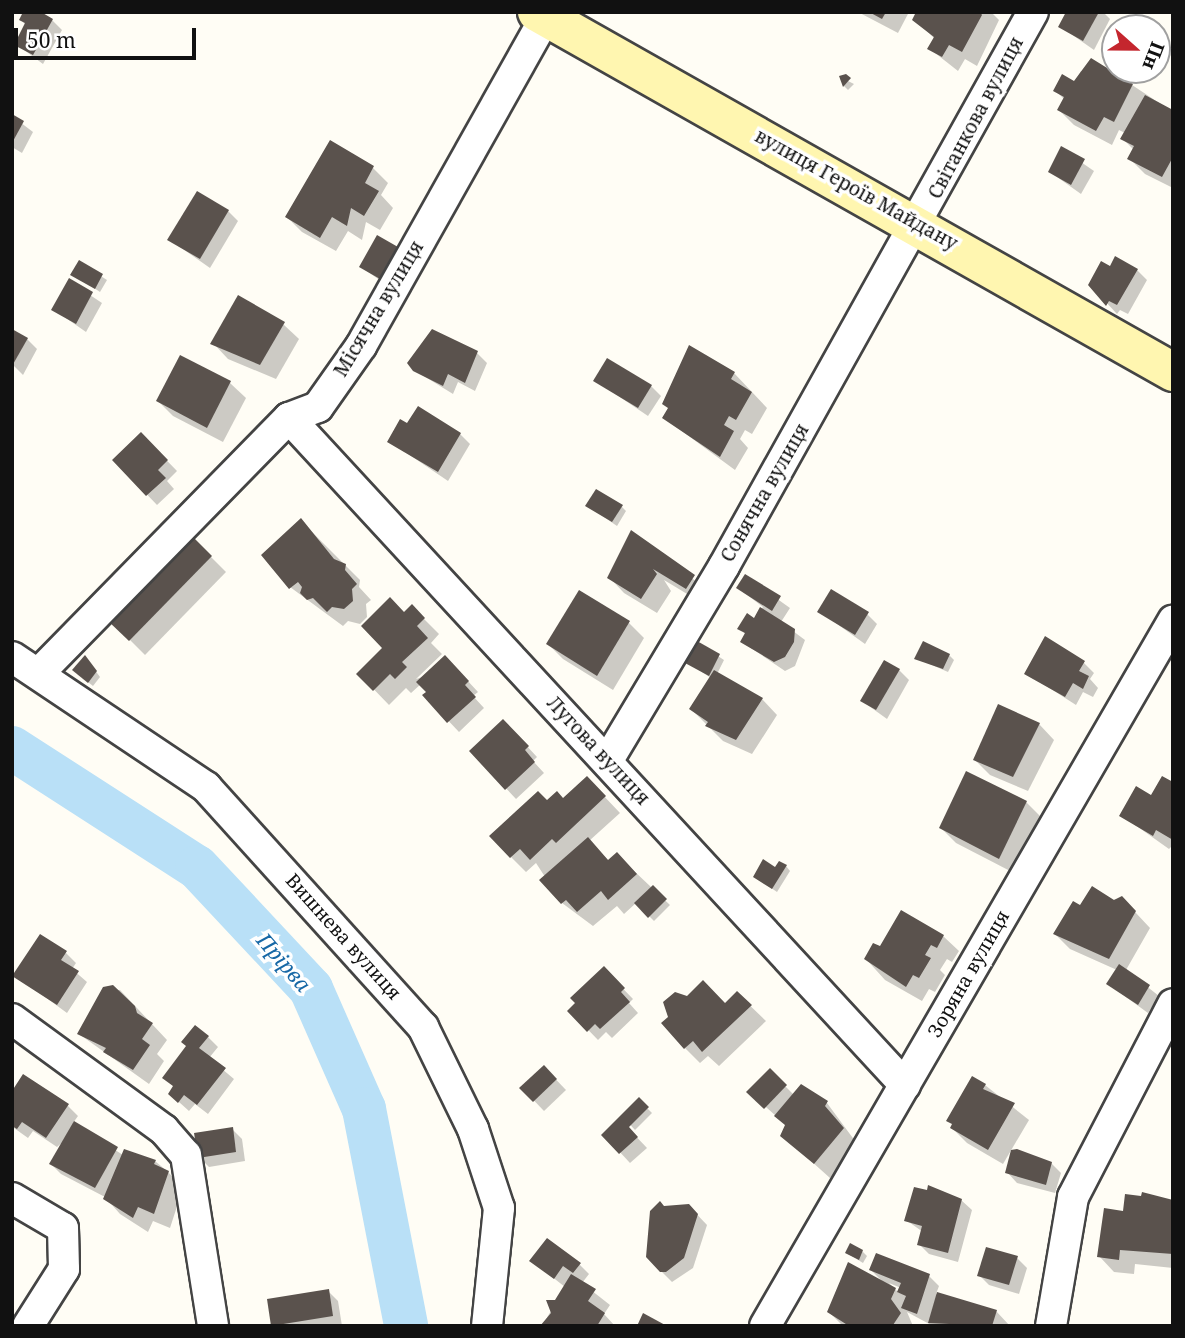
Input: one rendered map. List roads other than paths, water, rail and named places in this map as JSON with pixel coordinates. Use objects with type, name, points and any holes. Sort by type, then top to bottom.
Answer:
[{"type":"street","name":"Світанкова вулиця","points":[[918,224],[1033,12]]},
{"type":"street","name":"вулиця Героїв Майдану","points":[[541,15],[918,224],[1173,372]]},
{"type":"street","name":"Місячна вулиця","points":[[39,673],[289,418],[318,407],[361,345],[541,15]]},
{"type":"street","name":"Сонячна вулиця","points":[[608,760],[918,224]]},
{"type":"street","name":"Лугова вулиця","points":[[289,418],[608,760],[905,1085]]},
{"type":"street","name":"Зоряна вулиця","points":[[765,1326],[1173,621]]},
{"type":"street","name":"Вишнева вулиця","points":[[12,657],[206,787],[423,1027],[473,1129],[499,1208],[497,1263],[487,1326]]},
{"type":"street","points":[[1051,1326],[1073,1197],[1173,1004]]},
{"type":"street","points":[[12,1019],[164,1130],[186,1156],[213,1326]]},
{"type":"street","points":[[12,1198],[63,1228],[64,1269],[28,1326]]},
{"type":"waterway","name":"Прірва","points":[[12,748],[197,867],[311,989],[364,1109],[406,1326]]}]
